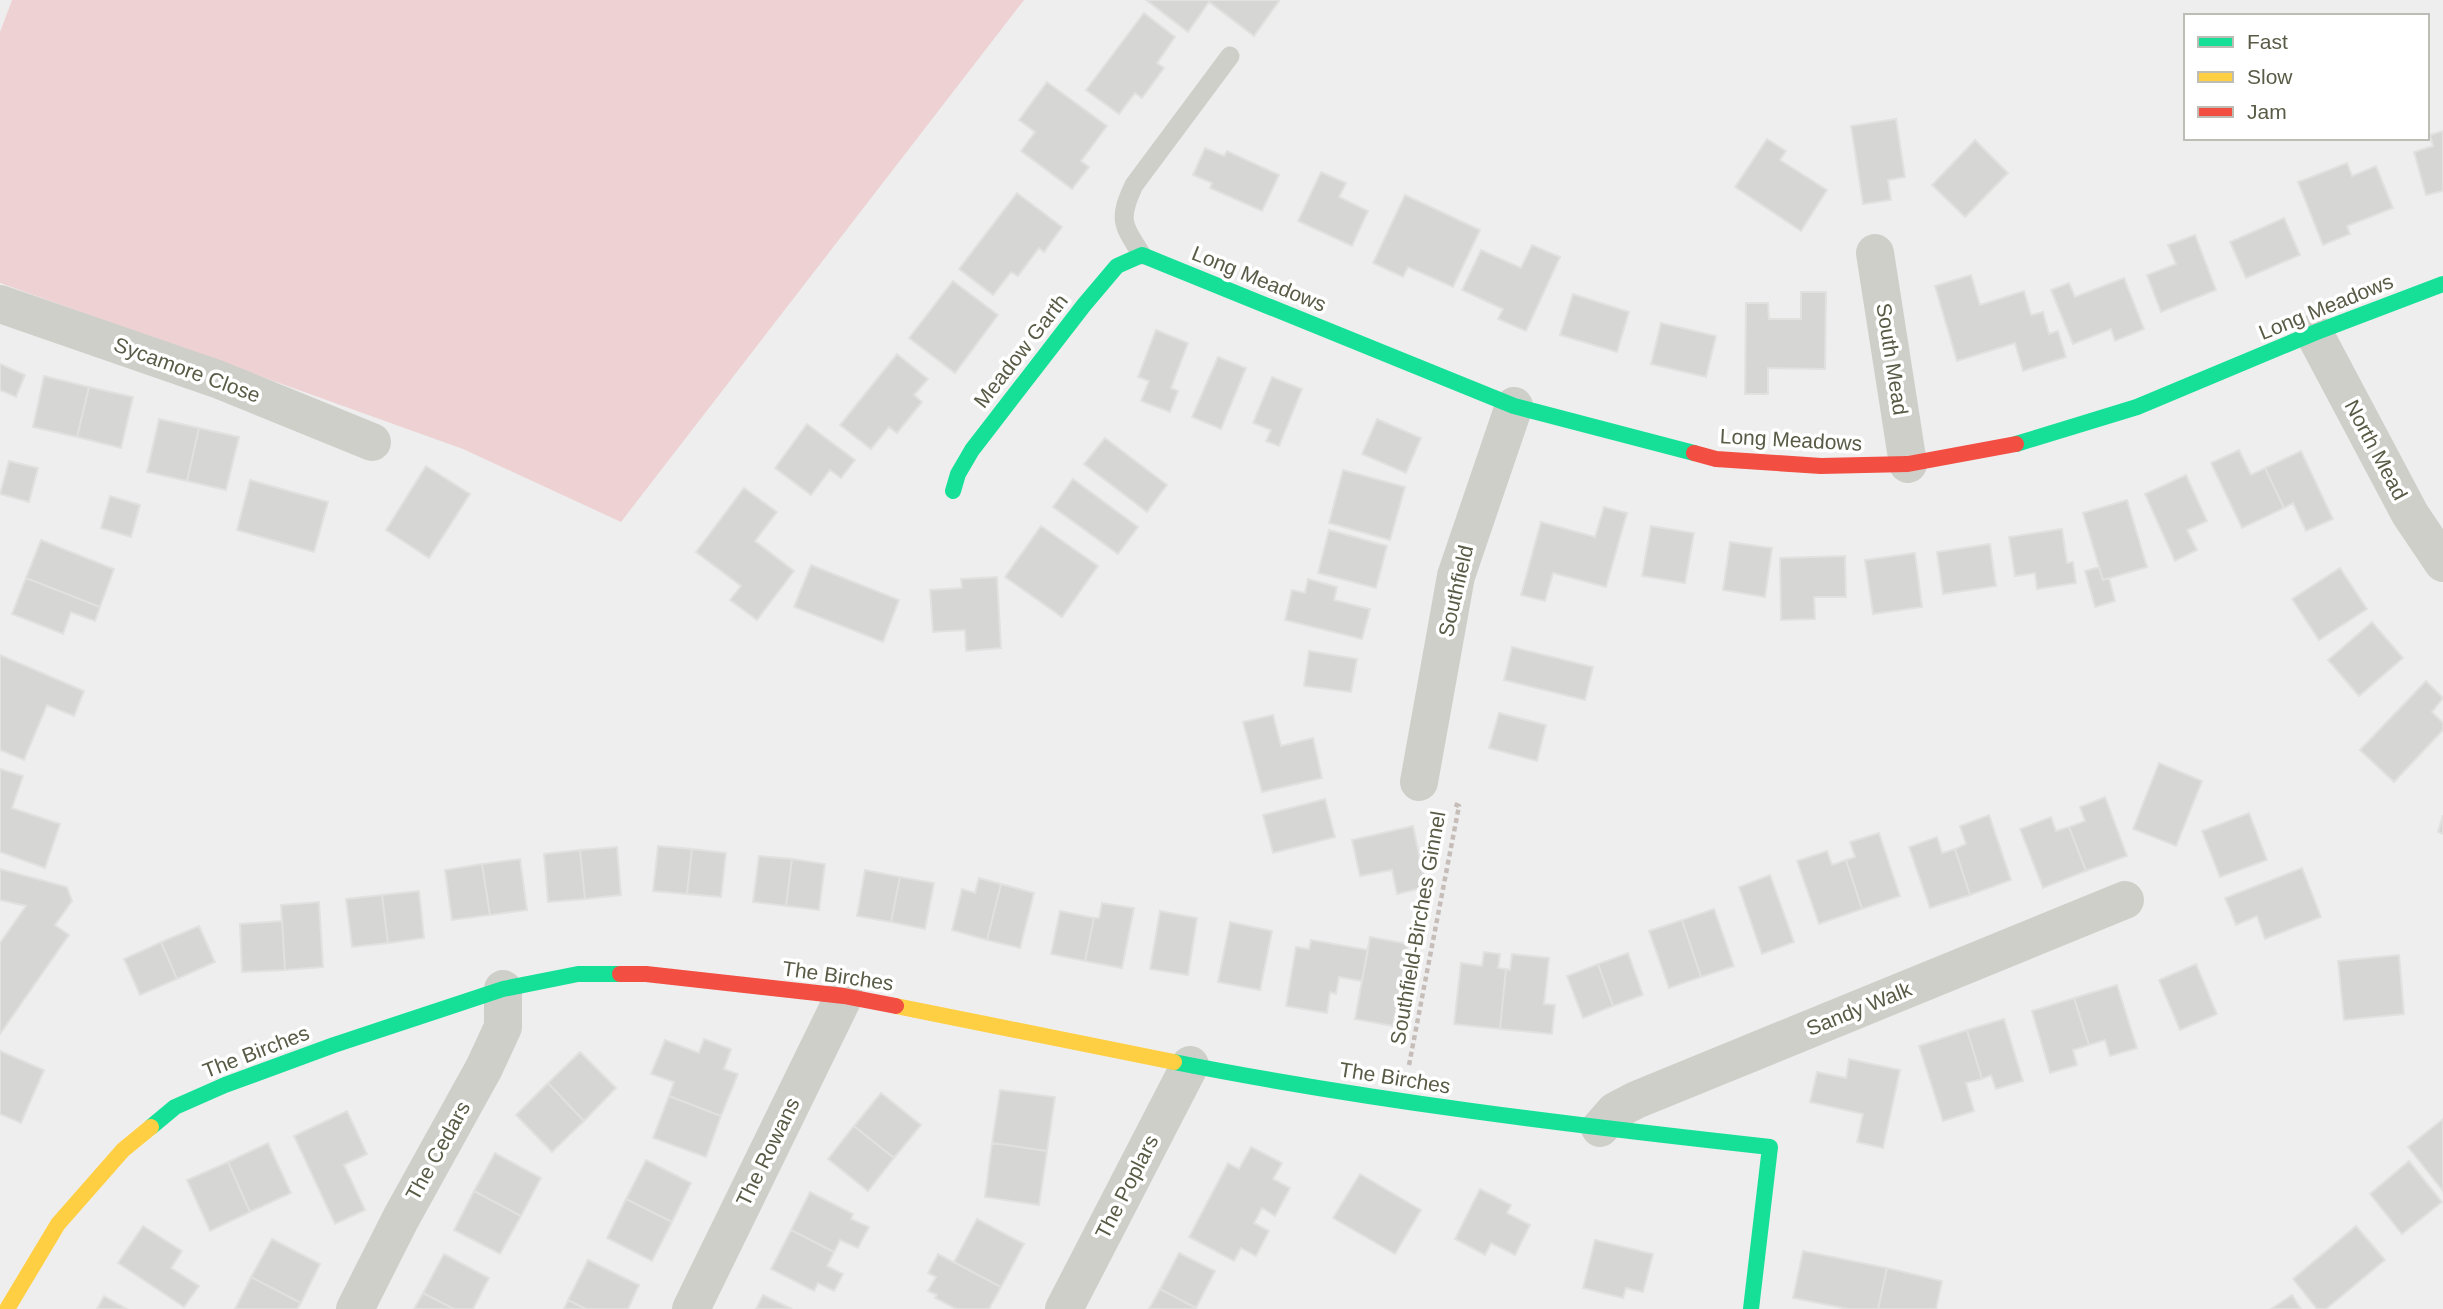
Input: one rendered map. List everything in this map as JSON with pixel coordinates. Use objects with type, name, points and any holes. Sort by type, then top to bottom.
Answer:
[{"type":"street","name":"South Mead","points":[[1875,253],[1908,464]]},
{"type":"street","name":"Long Meadows","points":[[1142,255],[1514,406],[1716,459],[1821,466],[1908,464],[2020,443],[2137,407],[2314,333],[2443,284]]},
{"type":"street","name":"Meadow Garth","points":[[953,491],[958,474],[972,450],[1084,305],[1117,266],[1142,255]]},
{"type":"street","name":"Sycamore Close","points":[[0,304],[217,379],[372,442]]},
{"type":"street","name":"North Mead","points":[[2314,333],[2410,514],[2443,563]]},
{"type":"street","name":"Southfield","points":[[1419,782],[1456,576],[1514,406]]},
{"type":"street","name":"Sandy Walk","points":[[1600,1128],[1615,1111],[1636,1100],[2125,901]]},
{"type":"street","name":"The Birches","points":[[7,1309],[58,1224],[123,1150],[175,1107],[225,1085],[322,1049],[503,989],[579,974],[646,974],[844,996],[1190,1065],[1402,1101],[1600,1128],[1770,1147],[1751,1309]]},
{"type":"street","name":"The Cedars","points":[[355,1309],[401,1218],[484,1068],[503,1027],[503,989]]},
{"type":"street","name":"The Rowans","points":[[691,1309],[844,996]]},
{"type":"street","name":"The Poplars","points":[[1064,1309],[1190,1065]]},
{"type":"lane","points":[[1142,255],[1126,230],[1123,207],[1134,185],[1230,56]]},
{"type":"path","name":"Southfield-Birches Ginnel","points":[[1402,1101],[1459,807],[1437,796],[1419,782]]},
{"type":"shaded area","points":[[12,0],[1024,0],[621,522],[463,449],[0,283],[0,32]]},
{"type":"building","points":[[1146,0],[1279,1],[1254,36],[1209,2],[1188,32]]},
{"type":"building","points":[[1144,13],[1175,37],[1157,63],[1164,68],[1142,98],[1135,93],[1119,114],[1086,90]]},
{"type":"building","points":[[1047,82],[1107,126],[1081,161],[1089,167],[1072,189],[1021,151],[1035,132],[1019,120]]},
{"type":"building","points":[[1896,119],[1905,177],[1888,180],[1891,200],[1863,204],[1851,126]]},
{"type":"building","points":[[2443,131],[2443,191],[2426,195],[2414,152],[2433,146],[2430,135]]},
{"type":"building","points":[[1767,139],[1786,151],[1780,160],[1827,190],[1801,231],[1735,187]]},
{"type":"building","points":[[1975,140],[2008,173],[1965,217],[1932,185]]},
{"type":"building","points":[[1205,148],[1224,156],[1227,151],[1279,175],[1262,211],[1210,188],[1212,183],[1193,175]]},
{"type":"building","points":[[2347,163],[2352,176],[2376,166],[2393,208],[2347,226],[2350,234],[2323,245],[2298,182]]},
{"type":"building","points":[[1321,172],[1346,183],[1339,197],[1368,211],[1352,246],[1298,221]]},
{"type":"building","points":[[1017,193],[1062,227],[1044,252],[1039,248],[1018,276],[1011,272],[993,295],[959,269]]},
{"type":"building","points":[[1405,195],[1480,230],[1453,287],[1408,267],[1403,277],[1373,263]]},
{"type":"building","points":[[2284,218],[2300,255],[2246,278],[2230,242]]},
{"type":"building","points":[[2195,235],[2216,290],[2161,312],[2147,275],[2176,264],[2168,245]]},
{"type":"building","points":[[1532,245],[1560,257],[1526,331],[1498,319],[1503,309],[1462,290],[1481,250],[1521,268]]},
{"type":"building","points":[[1971,275],[1980,305],[2024,291],[2031,315],[2043,312],[2049,334],[2058,331],[2066,357],[2023,371],[2015,343],[1957,361],[1935,286]]},
{"type":"building","points":[[2124,278],[2144,329],[2115,341],[2111,329],[2073,344],[2051,290],[2069,283],[2075,297]]},
{"type":"building","points":[[953,281],[998,315],[955,373],[909,338]]},
{"type":"building","points":[[1801,292],[1826,292],[1825,369],[1768,368],[1768,394],[1745,394],[1746,303],[1768,303],[1769,319],[1801,319]]},
{"type":"building","points":[[1573,294],[1629,312],[1617,352],[1560,335]]},
{"type":"building","points":[[1661,323],[1716,336],[1706,377],[1651,364]]},
{"type":"building","points":[[1156,330],[1188,343],[1171,388],[1178,391],[1170,412],[1141,401],[1149,381],[1138,377]]},
{"type":"building","points":[[897,354],[928,379],[914,395],[922,402],[897,433],[889,427],[871,449],[840,425]]},
{"type":"building","points":[[1218,357],[1246,368],[1221,429],[1192,417]]},
{"type":"building","points":[[0,364],[25,375],[16,397],[0,390]]},
{"type":"building","points":[[44,376],[89,387],[77,437],[33,427]]},
{"type":"building","points":[[1272,377],[1302,389],[1279,446],[1266,441],[1271,430],[1253,423]]},
{"type":"building","points":[[89,387],[133,397],[121,448],[77,437]]},
{"type":"building","points":[[159,419],[199,428],[187,481],[147,472]]},
{"type":"building","points":[[1377,419],[1421,438],[1406,473],[1362,454]]},
{"type":"building","points":[[807,424],[855,460],[841,478],[830,470],[811,495],[775,468]]},
{"type":"building","points":[[199,428],[239,437],[226,490],[187,481]]},
{"type":"building","points":[[1105,438],[1167,485],[1147,512],[1084,464]]},
{"type":"building","points":[[2239,450],[2251,475],[2265,468],[2284,508],[2242,528],[2211,463]]},
{"type":"building","points":[[2301,451],[2333,519],[2306,531],[2293,503],[2284,508],[2265,468]]},
{"type":"building","points":[[9,461],[38,468],[29,502],[0,494]]},
{"type":"building","points":[[426,466],[470,494],[429,558],[386,530]]},
{"type":"building","points":[[1343,470],[1405,487],[1390,540],[1329,523]]},
{"type":"building","points":[[2186,475],[2207,521],[2187,530],[2197,550],[2175,561],[2145,494]]},
{"type":"building","points":[[1073,479],[1138,527],[1118,554],[1053,507]]},
{"type":"building","points":[[250,480],[328,502],[314,552],[237,530]]},
{"type":"building","points":[[744,488],[777,512],[755,541],[794,571],[757,620],[730,600],[741,586],[696,552]]},
{"type":"building","points":[[110,496],[140,505],[131,537],[101,528]]},
{"type":"building","points":[[2127,500],[2147,567],[2103,580],[2083,513]]},
{"type":"building","points":[[1604,507],[1627,513],[1606,587],[1553,573],[1545,601],[1521,595],[1541,522],[1595,537]]},
{"type":"building","points":[[1041,526],[1098,566],[1062,617],[1005,577]]},
{"type":"building","points":[[1651,526],[1694,533],[1685,583],[1642,576]]},
{"type":"building","points":[[2062,529],[2067,563],[2073,562],[2076,583],[2037,589],[2035,573],[2015,576],[2009,537]]},
{"type":"building","points":[[1329,530],[1387,546],[1376,588],[1318,573]]},
{"type":"building","points":[[41,540],[114,569],[100,607],[26,578]]},
{"type":"building","points":[[1730,542],[1772,548],[1765,597],[1723,590]]},
{"type":"building","points":[[1990,544],[1996,586],[1943,594],[1937,552]]},
{"type":"building","points":[[1915,553],[1922,607],[1873,614],[1865,560]]},
{"type":"building","points":[[1845,556],[1846,597],[1814,597],[1815,619],[1781,620],[1780,558]]},
{"type":"building","points":[[811,565],[899,600],[883,642],[794,607]]},
{"type":"building","points":[[2099,567],[2103,580],[2109,578],[2115,601],[2095,607],[2085,571]]},
{"type":"building","points":[[2340,568],[2367,609],[2319,640],[2292,599]]},
{"type":"building","points":[[997,577],[1001,648],[966,651],[965,630],[933,632],[930,590],[962,588],[961,579]]},
{"type":"building","points":[[26,578],[100,607],[95,621],[71,612],[63,634],[12,614]]},
{"type":"building","points":[[1308,579],[1337,587],[1334,600],[1370,609],[1362,639],[1285,620],[1292,590],[1305,593]]},
{"type":"building","points":[[2372,622],[2403,658],[2359,696],[2328,660]]},
{"type":"building","points":[[1512,647],[1593,667],[1585,700],[1504,680]]},
{"type":"building","points":[[1309,651],[1357,659],[1351,692],[1304,686]]},
{"type":"building","points":[[0,655],[84,691],[74,716],[47,705],[24,760],[0,750]]},
{"type":"building","points":[[2426,681],[2443,698],[2432,712],[2443,723],[2443,730],[2394,782],[2360,750]]},
{"type":"building","points":[[1499,713],[1546,725],[1537,761],[1489,748]]},
{"type":"building","points":[[1273,715],[1281,746],[1313,738],[1322,778],[1262,792],[1243,722]]},
{"type":"building","points":[[2159,763],[2202,781],[2176,846],[2133,829]]},
{"type":"building","points":[[0,769],[23,776],[12,808],[60,824],[45,868],[0,852]]},
{"type":"building","points":[[2105,797],[2127,856],[2086,871],[2069,827],[2085,821],[2080,807]]},
{"type":"building","points":[[1325,799],[1335,837],[1273,853],[1263,815]]},
{"type":"building","points":[[2249,813],[2267,860],[2220,877],[2202,831]]},
{"type":"building","points":[[1989,815],[2011,880],[1970,895],[1955,849],[1966,844],[1960,826]]},
{"type":"building","points":[[2443,815],[2443,834],[2438,832]]},
{"type":"building","points":[[2051,817],[2056,831],[2069,827],[2086,871],[2043,888],[2020,829]]},
{"type":"building","points":[[1413,826],[1426,887],[1397,894],[1392,870],[1360,876],[1352,840]]},
{"type":"building","points":[[1879,833],[1900,896],[1862,909],[1846,860],[1855,857],[1850,842]]},
{"type":"building","points":[[1937,837],[1942,853],[1955,849],[1970,895],[1930,908],[1909,847]]},
{"type":"building","points":[[658,846],[692,849],[687,894],[653,891]]},
{"type":"building","points":[[617,847],[621,895],[585,899],[580,850]]},
{"type":"building","points":[[692,849],[726,853],[721,897],[687,894]]},
{"type":"building","points":[[580,850],[585,899],[548,902],[544,854]]},
{"type":"building","points":[[1827,851],[1832,865],[1846,860],[1862,909],[1819,924],[1797,861]]},
{"type":"building","points":[[759,856],[792,859],[786,906],[753,902]]},
{"type":"building","points":[[520,859],[527,910],[490,915],[482,864]]},
{"type":"building","points":[[792,859],[825,864],[819,910],[786,906]]},
{"type":"building","points":[[482,864],[490,915],[452,920],[445,870]]},
{"type":"building","points":[[2302,868],[2321,917],[2265,939],[2257,916],[2236,925],[2225,898]]},
{"type":"building","points":[[0,869],[67,887],[72,901],[55,925],[69,935],[0,1034],[0,943],[26,906],[0,900]]},
{"type":"building","points":[[865,870],[900,877],[891,922],[857,916]]},
{"type":"building","points":[[1770,875],[1794,942],[1762,954],[1739,887]]},
{"type":"building","points":[[900,877],[934,883],[925,929],[891,922]]},
{"type":"building","points":[[979,878],[1001,884],[987,940],[952,930],[962,889],[975,893]]},
{"type":"building","points":[[1001,884],[1034,893],[1020,948],[987,940]]},
{"type":"building","points":[[419,891],[424,938],[388,943],[382,895]]},
{"type":"building","points":[[382,895],[388,943],[352,947],[346,899]]},
{"type":"building","points":[[319,902],[323,967],[285,970],[281,905]]},
{"type":"building","points":[[1102,903],[1134,908],[1122,968],[1085,961],[1094,918],[1099,918]]},
{"type":"building","points":[[1714,909],[1734,966],[1701,977],[1682,920]]},
{"type":"building","points":[[1060,911],[1094,918],[1085,961],[1051,954]]},
{"type":"building","points":[[1160,911],[1197,918],[1188,975],[1150,969]]},
{"type":"building","points":[[1682,920],[1701,977],[1669,988],[1649,931]]},
{"type":"building","points":[[282,921],[285,970],[242,972],[240,924]]},
{"type":"building","points":[[1230,922],[1272,931],[1260,990],[1218,982]]},
{"type":"building","points":[[199,926],[215,962],[177,979],[161,942]]},
{"type":"building","points":[[1370,937],[1408,944],[1393,1026],[1355,1019]]},
{"type":"building","points":[[1311,940],[1368,950],[1362,981],[1339,977],[1336,994],[1330,992],[1327,1013],[1286,1006],[1296,947],[1309,949]]},
{"type":"building","points":[[161,942],[177,979],[140,995],[124,959]]},
{"type":"building","points":[[1484,952],[1500,954],[1498,968],[1506,969],[1500,1029],[1454,1024],[1461,963],[1482,966]]},
{"type":"building","points":[[1628,953],[1643,995],[1613,1006],[1598,964]]},
{"type":"building","points":[[1512,954],[1549,958],[1544,1004],[1555,1005],[1552,1034],[1500,1029],[1506,969],[1510,970]]},
{"type":"building","points":[[2399,955],[2404,1014],[2344,1020],[2338,961]]},
{"type":"building","points":[[1598,964],[1613,1006],[1583,1018],[1567,976]]},
{"type":"building","points":[[2196,964],[2217,1014],[2180,1030],[2159,980]]},
{"type":"building","points":[[2117,985],[2137,1048],[2110,1056],[2105,1040],[2089,1045],[2074,998]]},
{"type":"building","points":[[2074,998],[2089,1045],[2073,1050],[2077,1065],[2050,1073],[2032,1011]]},
{"type":"building","points":[[2004,1019],[2023,1081],[1996,1089],[1991,1075],[1982,1079],[1967,1030]]},
{"type":"building","points":[[1967,1030],[1982,1079],[1966,1083],[1974,1111],[1943,1121],[1919,1046]]},
{"type":"building","points":[[704,1039],[731,1049],[724,1069],[738,1074],[721,1116],[669,1096],[674,1082],[651,1074],[665,1040],[699,1053]]},
{"type":"building","points":[[0,1051],[44,1070],[21,1123],[0,1114]]},
{"type":"building","points":[[580,1052],[616,1088],[584,1121],[548,1083]]},
{"type":"building","points":[[1849,1059],[1900,1070],[1883,1148],[1857,1142],[1863,1114],[1810,1102],[1817,1072],[1846,1078]]},
{"type":"building","points":[[548,1083],[584,1121],[552,1152],[516,1115]]},
{"type":"building","points":[[1000,1090],[1055,1097],[1047,1151],[992,1143]]},
{"type":"building","points":[[881,1093],[921,1125],[894,1158],[854,1126]]},
{"type":"building","points":[[669,1096],[721,1116],[706,1157],[653,1138]]},
{"type":"building","points":[[347,1111],[367,1154],[344,1165],[365,1210],[335,1224],[294,1136]]},
{"type":"building","points":[[2443,1119],[2443,1191],[2408,1147]]},
{"type":"building","points":[[854,1126],[894,1158],[868,1191],[828,1159]]},
{"type":"building","points":[[268,1143],[291,1193],[250,1212],[228,1162]]},
{"type":"building","points":[[992,1143],[1047,1151],[1039,1205],[985,1197]]},
{"type":"building","points":[[1251,1147],[1282,1163],[1273,1179],[1290,1188],[1275,1216],[1262,1208],[1254,1223],[1269,1231],[1256,1256],[1241,1248],[1234,1261],[1189,1237],[1228,1163],[1239,1169]]},
{"type":"building","points":[[495,1153],[541,1178],[521,1216],[474,1191]]},
{"type":"building","points":[[646,1160],[691,1183],[672,1222],[626,1199]]},
{"type":"building","points":[[2409,1161],[2442,1202],[2402,1234],[2370,1194]]},
{"type":"building","points":[[228,1162],[250,1212],[210,1231],[187,1180]]},
{"type":"building","points":[[1360,1174],[1421,1210],[1395,1254],[1333,1218]]},
{"type":"building","points":[[1480,1189],[1511,1205],[1507,1213],[1530,1225],[1515,1255],[1491,1243],[1485,1255],[1455,1239]]},
{"type":"building","points":[[474,1191],[521,1216],[500,1254],[454,1230]]},
{"type":"building","points":[[810,1192],[853,1214],[851,1219],[869,1227],[858,1248],[840,1240],[834,1252],[791,1230]]},
{"type":"building","points":[[626,1199],[672,1222],[652,1261],[607,1238]]},
{"type":"building","points":[[977,1219],[1024,1244],[1001,1287],[954,1262]]},
{"type":"building","points":[[143,1226],[182,1251],[171,1268],[199,1286],[184,1307],[118,1263]]},
{"type":"building","points":[[2356,1226],[2385,1260],[2326,1309],[2317,1309],[2293,1279]]},
{"type":"building","points":[[791,1230],[834,1252],[827,1266],[843,1274],[834,1291],[818,1283],[814,1291],[771,1269]]},
{"type":"building","points":[[272,1239],[320,1264],[301,1303],[251,1277]]},
{"type":"building","points":[[1595,1240],[1653,1254],[1643,1292],[1626,1288],[1623,1298],[1583,1288]]},
{"type":"building","points":[[1803,1251],[1887,1268],[1878,1309],[1848,1309],[1793,1298]]},
{"type":"building","points":[[1179,1253],[1215,1271],[1196,1308],[1160,1289]]},
{"type":"building","points":[[444,1254],[489,1278],[473,1309],[454,1309],[423,1293]]},
{"type":"building","points":[[938,1254],[1001,1287],[989,1309],[956,1309],[935,1298],[937,1295],[928,1291],[936,1277],[928,1273]]},
{"type":"building","points":[[588,1260],[639,1285],[628,1309],[586,1309],[568,1300]]},
{"type":"building","points":[[1887,1268],[1942,1281],[1936,1309],[1878,1309]]},
{"type":"building","points":[[251,1277],[301,1303],[297,1309],[235,1309]]},
{"type":"building","points":[[1160,1289],[1196,1308],[1196,1309],[1149,1309]]},
{"type":"building","points":[[423,1293],[454,1309],[414,1309]]},
{"type":"building","points":[[763,1295],[792,1309],[756,1309]]},
{"type":"building","points":[[2292,1295],[2301,1309],[2271,1309]]},
{"type":"building","points":[[104,1296],[127,1309],[97,1309]]},
{"type":"building","points":[[568,1300],[586,1309],[564,1309]]},
{"type":"traffic: fast","points":[[953,491],[958,474],[972,450],[1084,305],[1117,266],[1142,255],[1514,406],[1694,453]]},
{"type":"traffic: fast","points":[[2016,444],[2137,407],[2314,333],[2443,284]]},
{"type":"traffic: fast","points":[[151,1127],[175,1107],[225,1085],[334,1045],[503,989],[578,974],[620,974]]},
{"type":"traffic: fast","points":[[1174,1062],[1322,1089],[1471,1111],[1770,1147],[1751,1309]]},
{"type":"traffic: slow","points":[[896,1006],[1174,1062]]},
{"type":"traffic: slow","points":[[7,1309],[58,1224],[123,1150],[151,1127]]},
{"type":"traffic: jam","points":[[1694,453],[1716,459],[1821,466],[1908,464],[2016,444]]},
{"type":"traffic: jam","points":[[620,974],[646,974],[844,996],[896,1006]]}]
